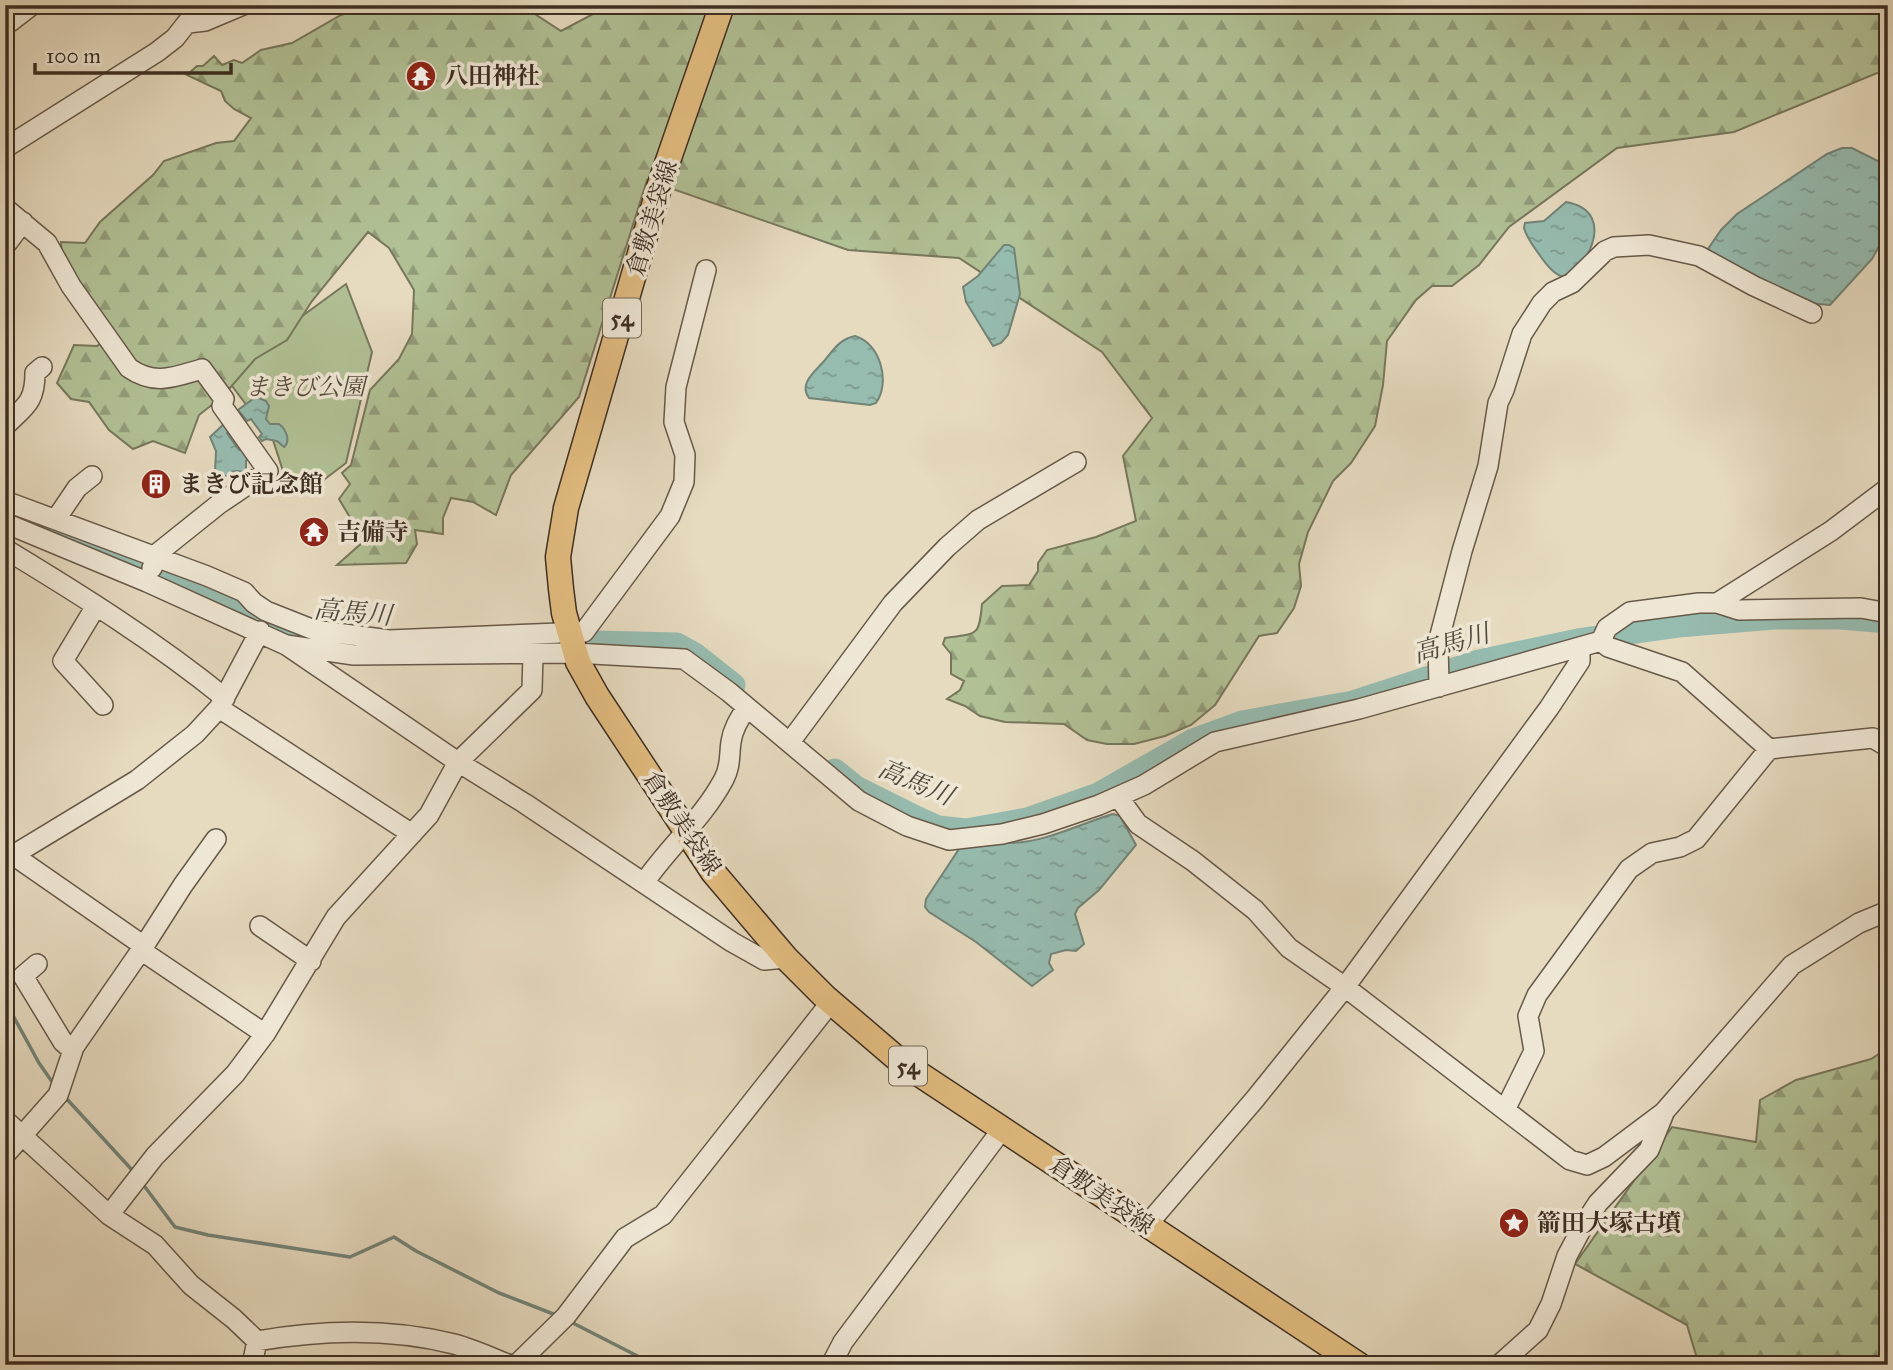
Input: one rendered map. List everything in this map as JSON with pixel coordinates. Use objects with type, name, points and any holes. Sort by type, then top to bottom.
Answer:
[{"type":"main road","name":"倉敷美袋線","points":[[722,5],[661,181],[566,508],[558,556],[561,589],[572,642],[597,696],[713,872],[786,958],[831,1002],[901,1062],[1359,1365]]},
{"type":"street","points":[[5,19],[10,22],[32,5]]},
{"type":"street","points":[[5,148],[157,52],[188,23],[201,5]]},
{"type":"street","points":[[188,23],[205,21],[243,5]]},
{"type":"street","points":[[5,208],[47,243],[71,286],[129,368],[141,376],[169,379],[202,369],[224,399],[222,406],[268,471],[219,504],[159,552],[152,571]]},
{"type":"street","points":[[5,246],[23,222]]},
{"type":"street","points":[[1438,687],[1438,643],[1488,466],[1498,403],[1522,334],[1542,303],[1553,292],[1572,284],[1605,251],[1614,247],[1649,245],[1699,256],[1812,313]]},
{"type":"street","points":[[286,645],[354,655],[533,654],[572,642],[584,632],[670,516],[684,482],[685,455],[674,422],[676,387],[706,270]]},
{"type":"street","points":[[5,426],[30,401],[35,390],[35,373],[42,367]]},
{"type":"street","points":[[793,737],[893,603],[947,547],[978,520],[1076,462]]},
{"type":"street","points":[[56,519],[77,488],[92,476]]},
{"type":"street","points":[[1717,603],[1830,531],[1888,488]]},
{"type":"street","points":[[5,501],[56,519],[286,645],[458,762],[752,954],[764,960],[786,958]]},
{"type":"street","points":[[5,523],[152,571],[244,592],[266,611],[314,631],[389,640],[572,642],[684,659],[747,707],[793,737],[859,801],[907,826],[949,840],[1002,834],[1043,824],[1119,798],[1215,742],[1359,709],[1601,641],[1607,628],[1630,612],[1717,603],[1739,610],[1861,608],[1888,613]]},
{"type":"street","points":[[5,549],[176,658],[222,703],[412,834]]},
{"type":"street","points":[[96,606],[63,661],[103,705]]},
{"type":"street","points":[[260,631],[222,703],[195,734],[137,780],[9,857],[265,1034]]},
{"type":"street","points":[[1601,641],[1608,647],[1682,672],[1769,749]]},
{"type":"street","points":[[1147,1225],[1255,1099],[1345,986],[1549,708],[1580,661],[1580,648]]},
{"type":"street","points":[[109,1215],[155,1156],[235,1074],[265,1034],[336,917],[429,815],[458,762],[532,690],[533,654]]},
{"type":"street","points":[[644,883],[659,861],[710,805],[731,762],[731,742],[736,725],[747,707]]},
{"type":"street","points":[[1505,1110],[1534,1051],[1528,1016],[1537,995],[1629,869],[1652,853],[1680,847],[1696,839],[1769,749],[1873,737],[1888,747]]},
{"type":"street","points":[[1119,798],[1138,824],[1192,861],[1255,910],[1289,948],[1345,986],[1570,1160],[1587,1165],[1604,1157],[1664,1112],[1792,965],[1858,923],[1888,911]]},
{"type":"street","points":[[5,1156],[60,1091],[72,1050],[216,839]]},
{"type":"street","points":[[260,926],[311,961]]},
{"type":"street","points":[[37,964],[23,976],[63,1042],[72,1050]]},
{"type":"street","points":[[516,1365],[564,1318],[625,1238],[663,1215],[831,1002]]},
{"type":"street","points":[[1499,1365],[1538,1330],[1552,1304],[1567,1256],[1583,1226],[1598,1203],[1649,1150],[1664,1112]]},
{"type":"street","points":[[5,1119],[109,1215],[155,1245],[191,1285],[257,1341]]},
{"type":"street","points":[[831,1365],[843,1342],[1003,1128]]},
{"type":"street","points":[[257,1341],[329,1332],[428,1339],[457,1345],[510,1365]]},
{"type":"street","points":[[253,1365],[257,1341]]},
{"type":"green space","points":[[521,5],[561,31],[610,5],[1888,5],[1888,76],[1877,73],[1734,132],[1617,148],[1509,227],[1479,265],[1452,286],[1432,286],[1416,300],[1387,341],[1383,385],[1375,426],[1351,463],[1333,481],[1308,532],[1299,564],[1301,586],[1294,608],[1277,633],[1259,636],[1215,705],[1191,725],[1165,736],[1134,744],[1107,744],[1087,740],[1064,724],[1005,722],[980,716],[947,699],[960,690],[964,681],[951,674],[951,654],[943,644],[945,638],[974,632],[979,623],[982,604],[1002,586],[1029,585],[1047,550],[1096,537],[1136,521],[1123,456],[1152,418],[1102,352],[959,258],[848,250],[647,180],[579,397],[511,475],[496,515],[473,502],[451,498],[443,518],[443,534],[415,530],[417,544],[406,563],[337,565],[364,541],[339,499],[350,484],[342,473],[351,465],[370,390],[399,359],[412,334],[414,290],[389,248],[368,232],[312,301],[287,340],[255,359],[223,396],[199,415],[185,453],[153,441],[133,449],[109,430],[89,402],[71,399],[57,383],[74,345],[97,346],[114,337],[62,257],[61,242],[85,243],[100,222],[153,175],[164,161],[216,143],[234,141],[251,118],[225,101],[221,91],[187,75],[197,66],[203,66],[214,56],[222,65],[234,60],[242,63],[261,50],[292,43],[341,15],[366,6]]},
{"type":"green space","name":"まきび公園","points":[[346,284],[372,352],[346,463],[304,495],[283,471],[273,440],[223,374]]},
{"type":"green space","points":[[1888,1048],[1888,1365],[1699,1365],[1687,1325],[1575,1264],[1672,1127],[1756,1142],[1760,1100],[1796,1080],[1871,1059]]},
{"type":"water","points":[[1842,148],[1852,148],[1888,166],[1888,230],[1872,259],[1830,305],[1808,303],[1714,255],[1708,249],[1721,230],[1737,214],[1827,154]]},
{"type":"water","points":[[1566,202],[1583,208],[1592,218],[1594,231],[1592,244],[1578,268],[1561,276],[1545,262],[1524,228],[1525,223],[1544,221]]},
{"type":"water","points":[[1004,245],[1014,248],[1020,294],[1008,335],[1001,343],[993,346],[966,302],[963,287],[978,276]]},
{"type":"water","points":[[855,336],[871,346],[880,364],[883,385],[876,403],[870,405],[809,398],[806,393],[807,382],[838,345]]},
{"type":"water","points":[[259,398],[269,406],[266,419],[270,424],[279,424],[286,432],[287,442],[284,447],[277,441],[262,441],[259,437],[262,434],[251,419],[247,421],[238,410],[253,399]]},
{"type":"water","points":[[225,423],[230,430],[227,433],[239,450],[242,448],[249,458],[246,461],[246,472],[236,471],[224,477],[215,472],[216,451],[210,437]]},
{"type":"water","points":[[1113,814],[1120,816],[1136,845],[1099,890],[1078,908],[1075,914],[1084,944],[1076,951],[1066,950],[1051,954],[1049,963],[1053,970],[1032,986],[976,942],[925,907],[926,899],[961,846],[1003,838],[1008,843],[1035,840]]},
{"type":"waterway","name":"高馬川","points":[[5,512],[193,589],[284,632],[335,643]]},
{"type":"waterway","name":"高馬川","points":[[835,770],[856,787],[918,818],[938,827],[966,830],[1027,819],[1098,794],[1193,740],[1242,722],[1353,702],[1479,661],[1578,640],[1678,626],[1774,618],[1840,618],[1888,622]]},
{"type":"waterway","name":"高馬川","points":[[554,641],[677,644],[695,654],[734,685]]},
{"type":"waterway","points":[[5,1001],[39,1063],[55,1086]]},
{"type":"waterway","points":[[65,1097],[133,1171]]},
{"type":"waterway","points":[[142,1183],[175,1227],[208,1235],[350,1257],[394,1237],[499,1293],[556,1315]]},
{"type":"waterway","points":[[569,1321],[655,1365]]},
{"type":"place","name":"八田神社","points":[[421,76]]},
{"type":"place","name":"まきび記念館","points":[[156,484]]},
{"type":"place","name":"吉備寺","points":[[314,532]]},
{"type":"place","name":"箭田大塚古墳","points":[[1514,1223]]}]
